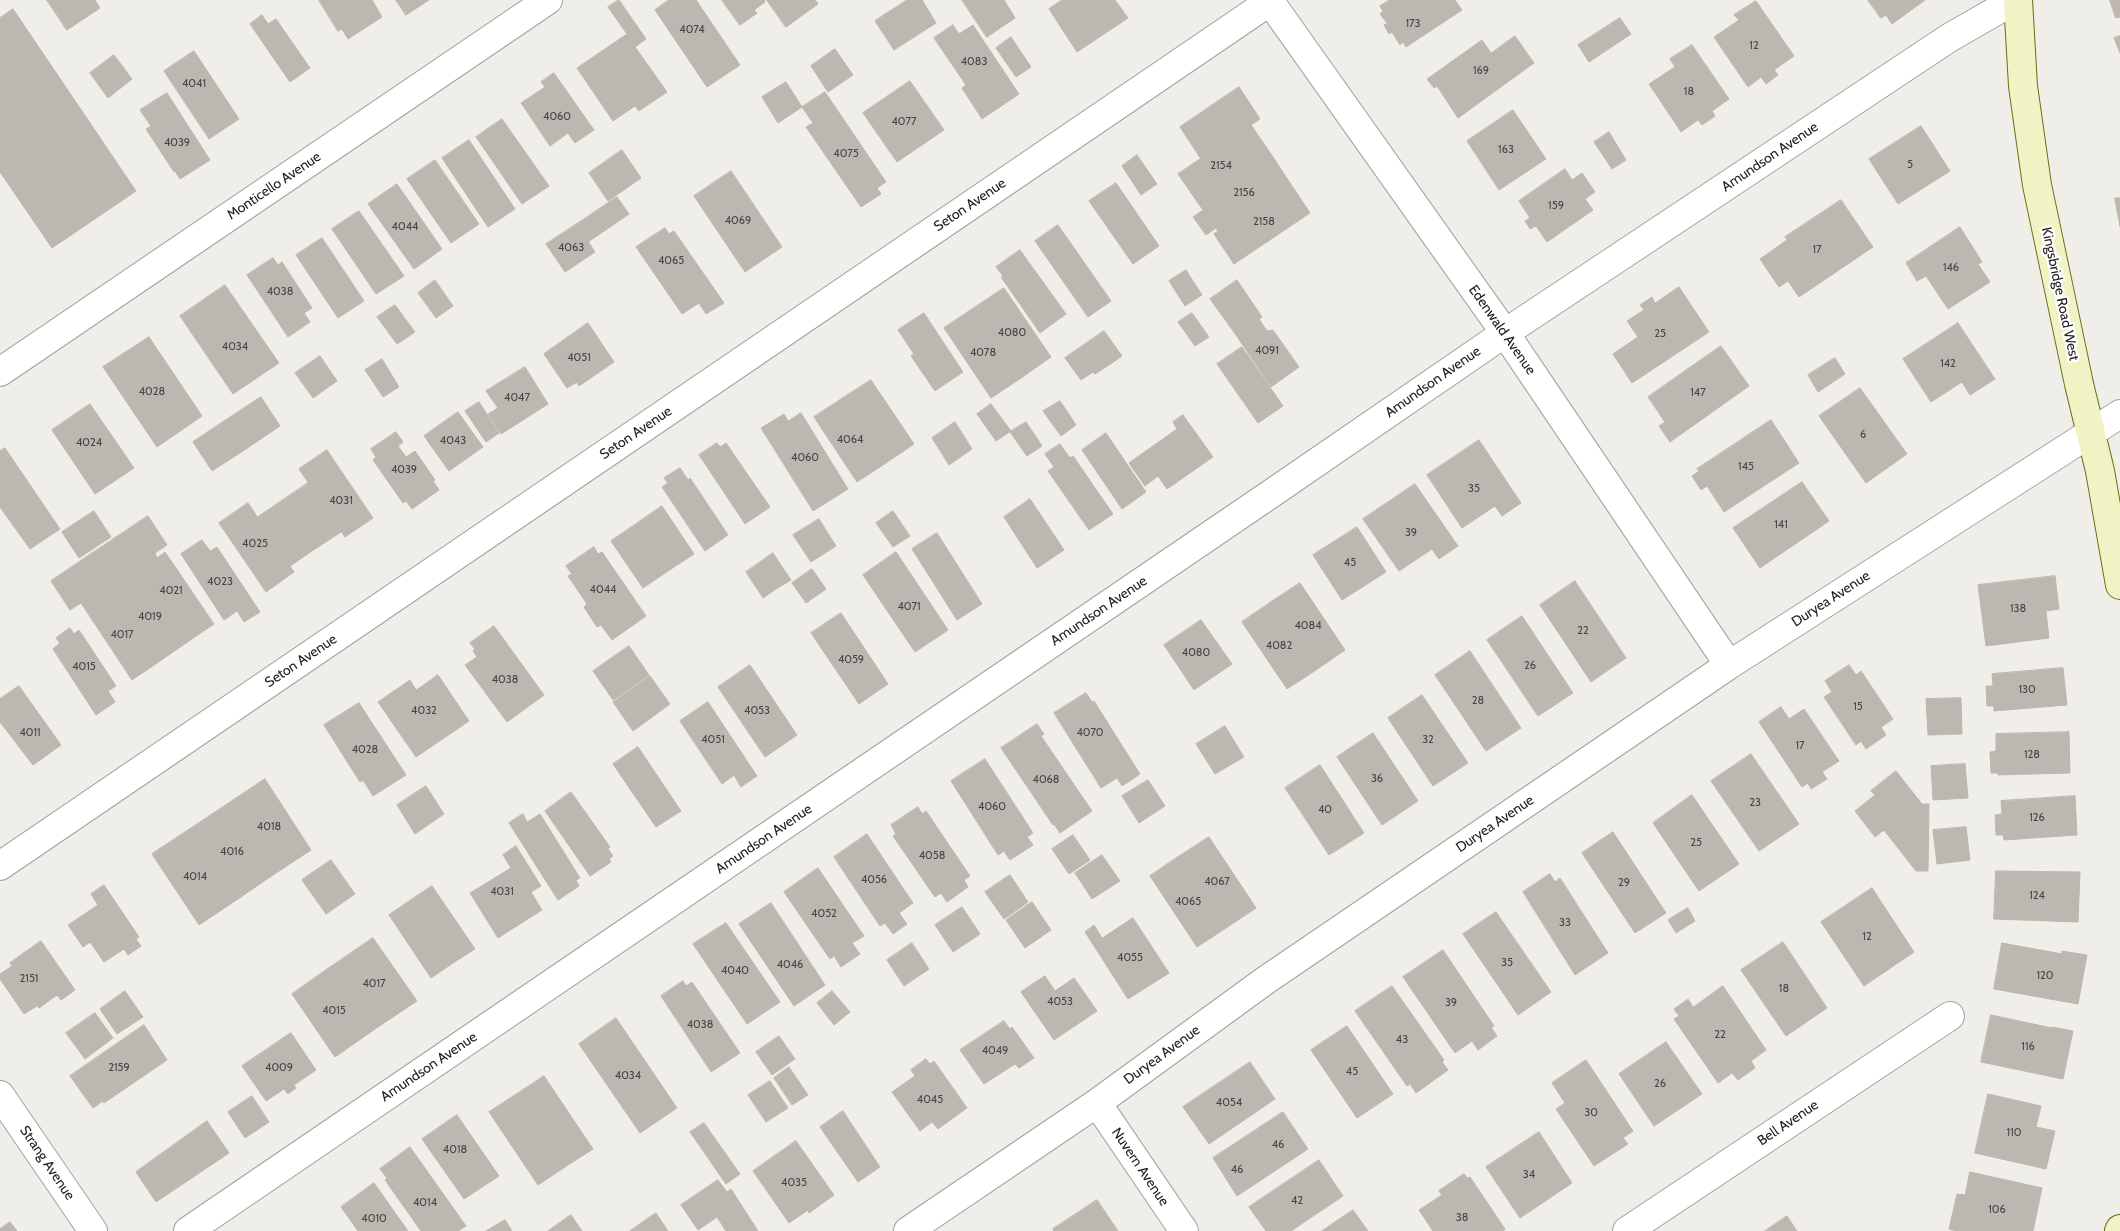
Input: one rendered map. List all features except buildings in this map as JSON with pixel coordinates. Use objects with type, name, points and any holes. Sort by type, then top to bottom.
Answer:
[{"type":"street","name":"Monticello Avenue","points":[[0,372],[548,0]]},
{"type":"street","name":"Edenwald Avenue","points":[[1270,0],[1505,332],[1729,665]]},
{"type":"street","name":"Seton Avenue","points":[[0,866],[1270,0]]},
{"type":"street","name":"Amundson Avenue","points":[[188,1231],[1275,491],[1505,332],[1948,38],[2017,0]]},
{"type":"street","name":"Kingsbridge Road West","points":[[2017,0],[2023,86],[2037,185],[2100,471],[2120,585]]},
{"type":"street","name":"Duryea Avenue","points":[[908,1231],[1097,1103],[1266,980],[1729,665],[2120,414]]},
{"type":"street","name":"Bell Avenue","points":[[1627,1231],[1950,1016]]},
{"type":"street","name":"Strang Avenue","points":[[0,1094],[93,1231]]},
{"type":"street","name":"Nuvern Avenue","points":[[1097,1103],[1184,1231]]}]
